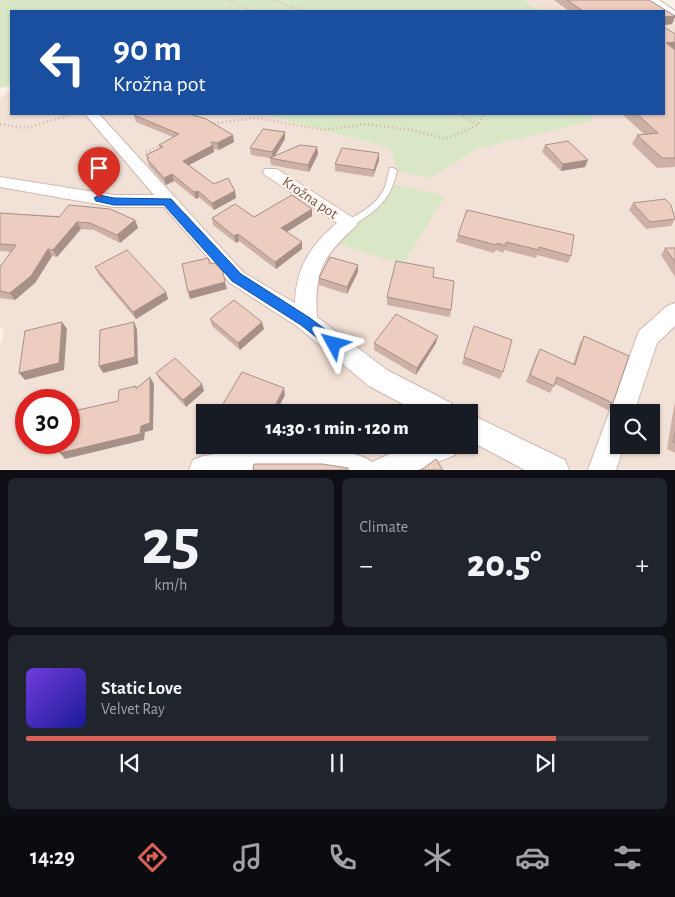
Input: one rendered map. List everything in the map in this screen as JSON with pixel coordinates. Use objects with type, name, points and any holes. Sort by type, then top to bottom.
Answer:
[{"type":"street","points":[[651,0],[675,17]]},
{"type":"street","points":[[93,115],[237,278],[306,322],[378,378],[427,404]]},
{"type":"street","name":"Krožna pot","points":[[271,172],[348,223],[323,244],[309,268],[304,290],[306,322]]},
{"type":"street","points":[[0,182],[114,201],[167,201]]},
{"type":"street","points":[[624,404],[647,338],[675,312]]},
{"type":"street","points":[[478,434],[555,470]]},
{"type":"street","points":[[602,470],[610,446]]},
{"type":"street","points":[[382,470],[422,454]]},
{"type":"street","points":[[203,470],[272,458],[323,462],[361,470]]},
{"type":"lane","name":"Krožna pot","points":[[348,223],[379,204],[387,194],[393,170]]},
{"type":"path","points":[[228,0],[250,10]]},
{"type":"path","points":[[273,0],[301,10]]},
{"type":"path","points":[[0,124],[26,128],[70,115]]},
{"type":"path","points":[[461,115],[478,125]]},
{"type":"path","points":[[201,125],[256,118],[324,130],[366,124],[410,130],[446,140],[478,125],[483,115]]},
{"type":"path","points":[[136,164],[146,152],[167,142]]},
{"type":"shaded area","points":[[525,0],[642,0],[657,10],[545,10],[531,6]]},
{"type":"shaded area","points":[[665,16],[675,25],[675,469],[0,469],[0,347],[4,331],[0,327],[0,98],[10,91],[10,115],[267,115],[390,148],[431,178],[477,149],[591,121],[591,115],[665,115]]},
{"type":"green space","points":[[0,0],[525,0],[531,6],[545,10],[10,10],[10,86],[0,88]]},
{"type":"green space","points":[[267,115],[591,115],[592,121],[477,149],[431,178],[398,171],[390,148]]},
{"type":"green space","points":[[390,183],[445,196],[403,264],[328,241],[378,204]]},
{"type":"building","points":[[567,0],[649,0],[675,16],[665,17],[665,10],[582,10]]},
{"type":"building","points":[[665,28],[675,34],[675,42],[666,43],[675,50],[675,158],[662,158],[637,135],[658,133],[638,115],[665,115]]},
{"type":"building","points":[[134,115],[193,115],[206,119],[233,135],[217,143],[211,142],[213,145],[183,161],[214,184],[228,178],[235,191],[212,203],[198,191],[194,192],[172,174],[164,178],[147,159],[149,158],[146,155],[163,147],[159,145],[179,134]]},
{"type":"building","points":[[263,129],[285,132],[272,152],[250,148]]},
{"type":"building","points":[[568,141],[588,160],[563,164],[545,145]]},
{"type":"building","points":[[300,145],[317,147],[308,165],[270,158]]},
{"type":"building","points":[[342,148],[379,153],[374,170],[335,164]]},
{"type":"building","points":[[292,195],[312,209],[281,228],[302,242],[275,262],[238,234],[234,236],[212,218],[235,204],[254,217]]},
{"type":"building","points":[[665,199],[671,205],[675,219],[650,222],[633,203]]},
{"type":"building","points":[[69,205],[110,209],[135,220],[117,235],[90,223],[77,222],[53,250],[48,249],[31,276],[10,293],[0,291],[0,267],[16,245],[0,244],[0,213],[59,217]]},
{"type":"building","points":[[467,210],[574,235],[571,256],[539,247],[539,250],[506,242],[505,246],[498,243],[496,245],[458,235]]},
{"type":"building","points":[[665,248],[675,248],[675,262]]},
{"type":"building","points":[[127,250],[166,292],[133,312],[95,267]]},
{"type":"building","points":[[330,257],[358,265],[347,287],[319,278]]},
{"type":"building","points":[[208,258],[210,264],[215,263],[223,272],[225,282],[188,292],[182,264]]},
{"type":"building","points":[[396,261],[434,268],[433,277],[454,281],[451,310],[387,297]]},
{"type":"building","points":[[234,300],[262,322],[238,343],[210,319]]},
{"type":"building","points":[[396,314],[438,336],[417,368],[374,343]]},
{"type":"building","points":[[62,322],[59,363],[19,373],[25,331]]},
{"type":"building","points":[[134,322],[135,357],[99,366],[100,330]]},
{"type":"building","points":[[474,326],[512,340],[503,372],[464,357]]},
{"type":"building","points":[[584,336],[629,356],[613,403],[557,377],[554,386],[530,375],[540,349],[575,365]]},
{"type":"building","points":[[175,358],[202,384],[183,400],[156,373]]},
{"type":"building","points":[[242,372],[284,388],[276,404],[223,404]]},
{"type":"building","points":[[150,377],[150,423],[141,426],[140,434],[80,448],[80,410],[118,401],[119,390],[136,386],[136,389]]},
{"type":"building","points":[[436,459],[443,470],[421,470]]},
{"type":"building","points":[[254,464],[322,464],[348,468],[348,470],[253,470]]},
{"type":"route","points":[[99,198],[114,201],[167,201],[237,278],[306,322],[334,344]]}]
